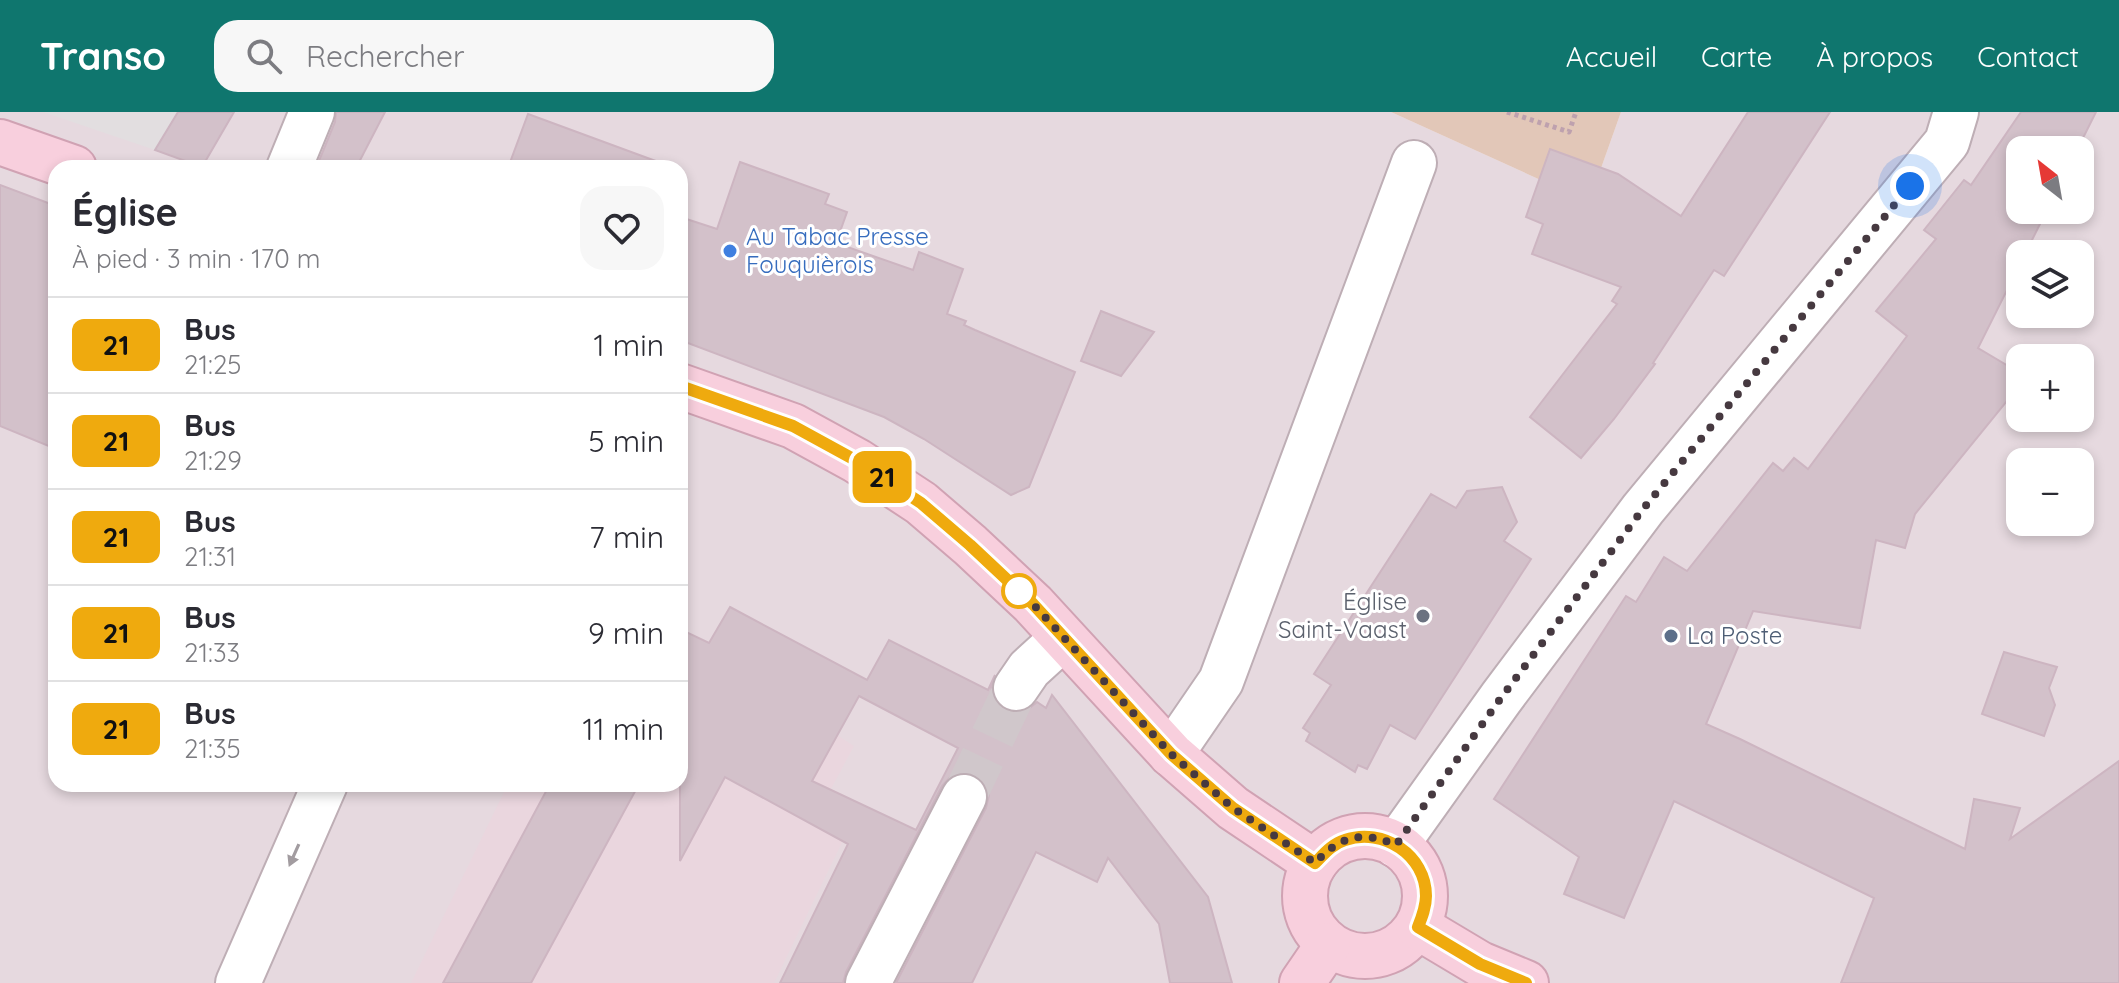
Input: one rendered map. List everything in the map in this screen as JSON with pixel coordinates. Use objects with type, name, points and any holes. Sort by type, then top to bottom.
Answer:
[{"type":"street","points":[[292,160],[312,112]]},
{"type":"street","points":[[1396,845],[1501,698],[1643,509],[1947,142],[1956,112]]},
{"type":"street","points":[[0,142],[51,160]]},
{"type":"street","points":[[1171,754],[1221,681],[1414,163]]},
{"type":"street","points":[[688,389],[793,426],[857,461],[921,503],[1033,604],[1171,754],[1233,808],[1315,863]]},
{"type":"street","points":[[1016,688],[1029,669],[1063,638]]},
{"type":"street","points":[[238,983],[322,792]]},
{"type":"street","points":[[868,983],[964,797]]},
{"type":"street","points":[[1379,837],[1396,845],[1409,854],[1424,881],[1426,897],[1418,927],[1405,942],[1387,953],[1367,957],[1346,954],[1328,945],[1307,915],[1304,897],[1307,879],[1315,863],[1328,849],[1343,840],[1379,837]]},
{"type":"street","points":[[1418,927],[1480,964],[1526,983]]},
{"type":"street","points":[[1302,983],[1328,945]]},
{"type":"path","points":[[1507,112],[1569,132],[1576,112]]},
{"type":"shaded area","points":[[0,112],[1391,112],[1589,202],[1621,112],[2119,112],[2119,983],[0,983]]},
{"type":"shaded area","points":[[43,112],[178,112],[155,150]]},
{"type":"shaded area","points":[[1391,112],[1621,112],[1589,202]]},
{"type":"shaded area","points":[[730,607],[867,681],[837,735],[854,746],[831,789],[860,805],[774,983],[411,983],[504,792],[688,792],[688,633],[709,643]]},
{"type":"building","points":[[178,112],[234,112],[206,160],[183,160],[155,150]]},
{"type":"building","points":[[336,112],[385,112],[360,160],[319,160]]},
{"type":"building","points":[[1748,112],[1830,112],[1724,276],[1714,270],[1655,364],[1581,458],[1530,417],[1617,304],[1612,301],[1621,287],[1532,254],[1543,224],[1526,217],[1550,149],[1618,174],[1681,216]]},
{"type":"building","points":[[2021,112],[2096,112],[2084,136],[2006,136],[2006,224],[2040,224],[2032,240],[2006,240],[2006,292],[1978,348],[2006,365],[2006,402],[1915,514],[1905,548],[1876,540],[1860,628],[1753,611],[1706,724],[1965,849],[1974,799],[2020,808],[2010,839],[2119,761],[2119,983],[1841,983],[1874,898],[1674,801],[1624,918],[1564,894],[1579,857],[1494,799],[1626,596],[1636,602],[1664,557],[1687,571],[1773,463],[1783,471],[1794,458],[1808,469],[1907,336],[1876,311],[1936,239],[1924,230],[1964,180],[1971,185]]},
{"type":"building","points":[[528,114],[653,160],[511,160]]},
{"type":"building","points":[[740,162],[829,194],[825,204],[847,212],[836,243],[913,270],[919,252],[963,269],[947,314],[966,321],[964,325],[975,330],[1075,372],[1029,487],[1011,495],[884,417],[688,343],[688,220],[717,229]]},
{"type":"building","points":[[0,185],[48,203],[48,446],[0,426]]},
{"type":"building","points":[[1101,311],[1154,332],[1121,376],[1081,361]]},
{"type":"building","name":"Église Saint-Vaast","points":[[1502,487],[1517,522],[1504,541],[1531,559],[1415,739],[1390,725],[1367,769],[1358,765],[1355,772],[1306,741],[1310,733],[1303,728],[1331,685],[1314,674],[1431,494],[1456,508],[1467,491]]},
{"type":"building","points":[[730,607],[867,680],[889,640],[988,690],[995,675],[991,687],[994,699],[1003,709],[1013,713],[1026,711],[1037,702],[1046,708],[1052,695],[1208,897],[1232,983],[1170,983],[1159,924],[1108,858],[1097,882],[1036,852],[972,983],[896,983],[986,808],[989,795],[985,784],[976,775],[964,772],[951,776],[942,786],[843,983],[780,983],[848,844],[725,777],[680,861],[680,792],[688,792],[688,633],[709,643]],"holes":[[[859,696],[958,748],[916,830],[812,781]]]},
{"type":"building","points":[[2004,652],[2057,667],[2049,688],[2055,705],[2044,736],[1982,714]]},
{"type":"building","points":[[546,792],[635,792],[531,983],[443,983]]},
{"type":"tunnel","points":[[964,797],[1016,688]]},
{"type":"bus line","name":"21","points":[[688,389],[793,426],[857,461],[921,503],[1033,604],[1171,754],[1233,808],[1315,863],[1328,849],[1343,840],[1379,837],[1396,845],[1409,854],[1424,881],[1426,897],[1418,927],[1480,964],[1526,983]]},
{"type":"place","name":"Au Tabac Presse Fouquièrois","points":[[730,251]]},
{"type":"place","name":"Église Saint-Vaast","points":[[1423,616]]},
{"type":"place","name":"La Poste","points":[[1671,636]]},
{"type":"route","points":[[1019,591],[1012,584],[1171,754],[1253,822],[1315,863],[1328,849],[1343,840],[1379,837],[1396,845],[1501,698],[1643,509],[1910,186]]}]
